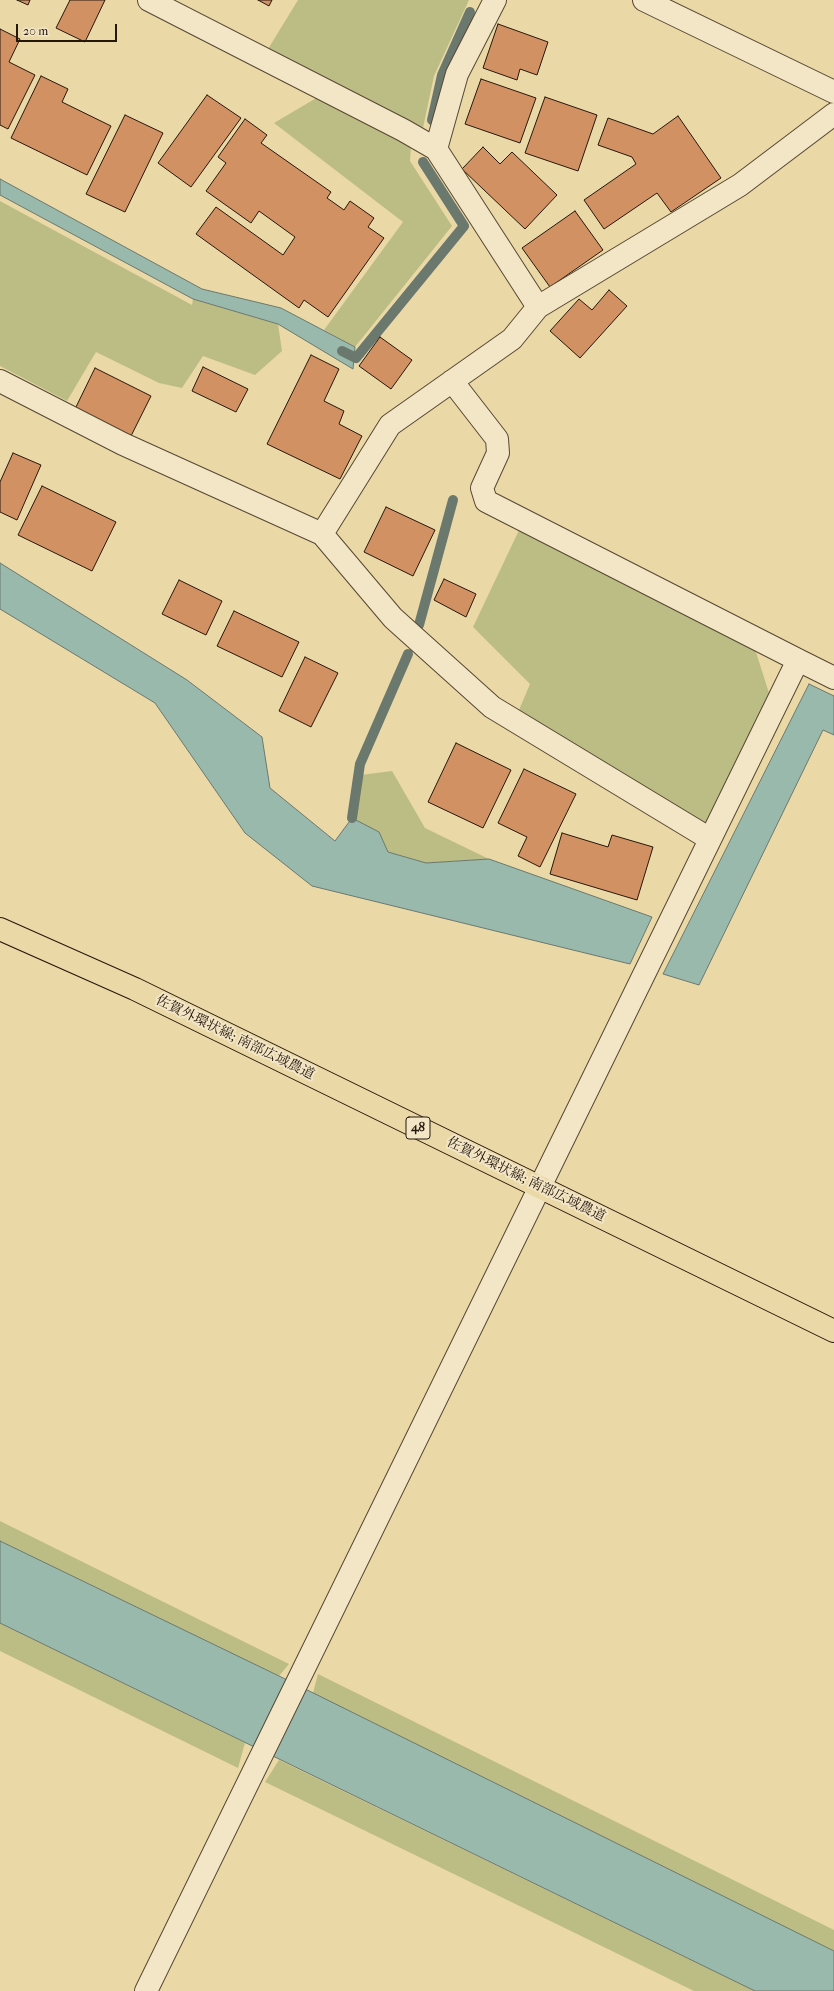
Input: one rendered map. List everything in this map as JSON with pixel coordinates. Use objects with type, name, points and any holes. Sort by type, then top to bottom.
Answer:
[{"type":"main road","name":"佐賀外環状線; 南部広域農道","points":[[0,929],[135,989],[834,1331]]},
{"type":"street","points":[[149,0],[403,130],[436,149],[538,307]]},
{"type":"street","points":[[436,149],[457,74],[495,0]]},
{"type":"street","points":[[644,0],[834,92]]},
{"type":"street","points":[[322,534],[390,425],[512,339],[538,307],[740,185],[834,114]]},
{"type":"street","points":[[0,381],[123,444],[322,534],[393,618],[492,707],[710,839]]},
{"type":"street","points":[[452,381],[497,439],[498,453],[482,488],[486,501],[834,678]]},
{"type":"street","points":[[146,1991],[798,660]]},
{"type":"green space","points":[[298,0],[469,0],[434,76],[423,128],[268,49]]},
{"type":"green space","points":[[318,97],[411,147],[410,161],[452,226],[355,347],[324,330],[403,222],[274,123]]},
{"type":"green space","points":[[0,201],[192,305],[193,299],[278,324],[282,351],[255,375],[203,356],[182,388],[159,383],[96,352],[67,401],[0,366]]},
{"type":"green space","points":[[521,526],[755,649],[769,693],[705,824],[519,710],[530,684],[473,627]]},
{"type":"green space","points":[[392,771],[425,828],[489,859],[426,863],[388,852],[379,832],[352,819],[353,776]]},
{"type":"green space","points":[[0,1521],[289,1664],[279,1676],[0,1541]]},
{"type":"green space","points":[[0,1623],[245,1743],[238,1768],[0,1651]]},
{"type":"green space","points":[[318,1674],[834,1930],[834,1951],[313,1693]]},
{"type":"green space","points":[[279,1760],[755,1991],[694,1991],[265,1782]]},
{"type":"shaded area","points":[[0,179],[202,289],[281,308],[355,347],[353,369],[278,324],[193,299],[0,195]]},
{"type":"shaded area","points":[[0,563],[187,680],[262,737],[270,788],[335,841],[352,818],[379,832],[388,852],[426,863],[489,859],[652,917],[630,964],[312,886],[245,833],[155,703],[0,609]]},
{"type":"shaded area","points":[[809,684],[834,696],[834,735],[823,730],[699,985],[663,974]]},
{"type":"shaded area","points":[[0,1541],[279,1676],[834,1951],[834,1991],[755,1991],[0,1623]]},
{"type":"building","points":[[17,0],[30,0],[28,5]]},
{"type":"building","points":[[70,0],[105,0],[85,42],[56,28]]},
{"type":"building","points":[[258,0],[272,0],[269,6]]},
{"type":"building","points":[[498,24],[548,42],[537,75],[520,69],[517,80],[483,68]]},
{"type":"building","points":[[0,29],[20,39],[9,62],[35,75],[8,129],[0,125]]},
{"type":"building","points":[[41,76],[68,89],[62,102],[111,126],[87,175],[11,138]]},
{"type":"building","points":[[481,79],[536,98],[520,143],[465,124]]},
{"type":"building","points":[[207,95],[241,118],[191,187],[158,163]]},
{"type":"building","points":[[545,97],[597,115],[578,171],[525,153]]},
{"type":"building","points":[[125,115],[163,133],[125,212],[86,194]]},
{"type":"building","points":[[678,116],[721,178],[671,212],[657,193],[604,229],[584,200],[636,164],[632,157],[598,145],[608,118],[653,134]]},
{"type":"building","points":[[245,119],[267,135],[261,143],[331,192],[327,198],[344,210],[350,201],[374,218],[368,227],[384,238],[328,317],[304,300],[299,308],[196,234],[216,207],[283,255],[295,237],[259,211],[251,223],[206,191],[226,163],[218,157]]},
{"type":"building","points":[[483,147],[500,164],[512,152],[557,195],[525,229],[462,169]]},
{"type":"building","points":[[575,211],[603,250],[550,287],[522,248]]},
{"type":"building","points":[[609,290],[627,306],[580,358],[550,331],[579,299],[592,310]]},
{"type":"building","points":[[380,337],[412,360],[391,389],[359,366]]},
{"type":"building","points":[[311,355],[339,369],[324,401],[344,411],[339,424],[362,436],[340,479],[267,444]]},
{"type":"building","points":[[203,367],[248,389],[236,412],[192,391]]},
{"type":"building","points":[[95,368],[151,396],[131,436],[75,409]]},
{"type":"building","points":[[13,453],[41,465],[17,520],[0,512],[0,482]]},
{"type":"building","points":[[42,486],[116,522],[92,571],[18,535]]},
{"type":"building","points":[[386,507],[435,530],[413,576],[364,552]]},
{"type":"building","points":[[444,579],[476,594],[466,617],[434,600]]},
{"type":"building","points":[[179,580],[222,601],[206,635],[162,614]]},
{"type":"building","points":[[234,611],[299,642],[282,677],[217,646]]},
{"type":"building","points":[[305,657],[338,673],[311,727],[279,711]]},
{"type":"building","points":[[456,743],[511,770],[483,828],[428,802]]},
{"type":"building","points":[[524,769],[576,794],[540,867],[518,856],[527,837],[498,823]]},
{"type":"building","points":[[562,833],[608,847],[612,835],[653,847],[637,900],[550,874]]},
{"type":"waterway","points":[[432,120],[442,75],[470,12]]},
{"type":"waterway","points":[[342,351],[356,358],[464,226],[423,162]]},
{"type":"waterway","points":[[419,625],[453,500]]},
{"type":"waterway","points":[[352,818],[360,764],[408,654]]}]
